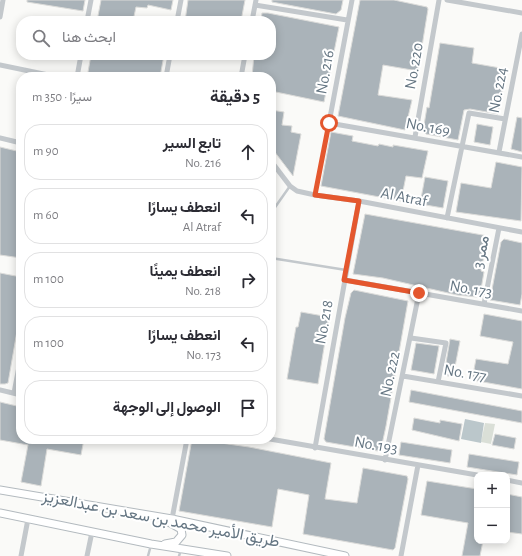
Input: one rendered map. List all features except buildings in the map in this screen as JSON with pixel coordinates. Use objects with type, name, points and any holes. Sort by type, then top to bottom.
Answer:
[{"type":"main road","name":"طريق الأمير محمد بن سعد بن عبدالعزيز","points":[[0,490],[172,519],[345,556]]},
{"type":"main road","name":"طريق الأمير محمد بن سعد بن عبدالعزيز","points":[[0,514],[92,532],[180,552],[227,556]]},
{"type":"main road","points":[[153,516],[173,524],[182,531],[181,539],[176,542],[153,545]]},
{"type":"street","points":[[0,15],[3,0]]},
{"type":"street","points":[[89,16],[91,0]]},
{"type":"street","points":[[178,16],[181,0]]},
{"type":"street","name":"No. 216","points":[[329,123],[347,20],[352,0]]},
{"type":"street","name":"No. 220","points":[[415,137],[438,0]]},
{"type":"street","points":[[447,0],[522,13]]},
{"type":"street","points":[[253,16],[255,3],[347,20]]},
{"type":"street","name":"No. 224","points":[[499,152],[522,34]]},
{"type":"street","points":[[78,72],[80,60]]},
{"type":"street","points":[[167,72],[169,60]]},
{"type":"street","points":[[242,72],[244,60]]},
{"type":"street","points":[[0,65],[34,72]]},
{"type":"street","points":[[447,218],[469,113],[505,119]]},
{"type":"street","name":"No. 169","points":[[329,123],[522,157]]},
{"type":"street","points":[[0,138],[16,141]]},
{"type":"street","points":[[276,168],[290,186]]},
{"type":"street","name":"Al Atraf","points":[[290,186],[297,190],[315,195],[359,201],[522,232]]},
{"type":"street","name":"No. 218","points":[[315,448],[359,201]]},
{"type":"street","name":"ممر 3","points":[[484,304],[499,228]]},
{"type":"street","name":"No. 173","points":[[344,280],[522,311]]},
{"type":"street","name":"No. 222","points":[[386,460],[419,293]]},
{"type":"street","points":[[411,338],[446,343],[438,382]]},
{"type":"street","name":"No. 177","points":[[403,376],[522,396]]},
{"type":"street","points":[[0,390],[14,393],[16,382]]},
{"type":"street","name":"No. 193","points":[[276,440],[474,474]]},
{"type":"street","points":[[172,519],[186,444]]},
{"type":"street","points":[[400,556],[418,465]]},
{"type":"street","points":[[510,481],[522,483]]},
{"type":"street","points":[[21,556],[28,519]]},
{"type":"street","points":[[87,556],[92,532]]},
{"type":"lane","name":"No. 216","points":[[315,195],[329,123]]},
{"type":"lane","points":[[276,206],[290,186]]},
{"type":"lane","points":[[276,259],[346,270]]},
{"type":"lane","points":[[148,556],[153,545]]},
{"type":"shaded area","points":[[465,419],[484,423],[481,443],[461,439]]},
{"type":"shaded area","points":[[485,423],[495,424],[491,444],[481,442]]},
{"type":"route","points":[[329,123],[315,195],[359,201],[344,280],[419,293]]}]
